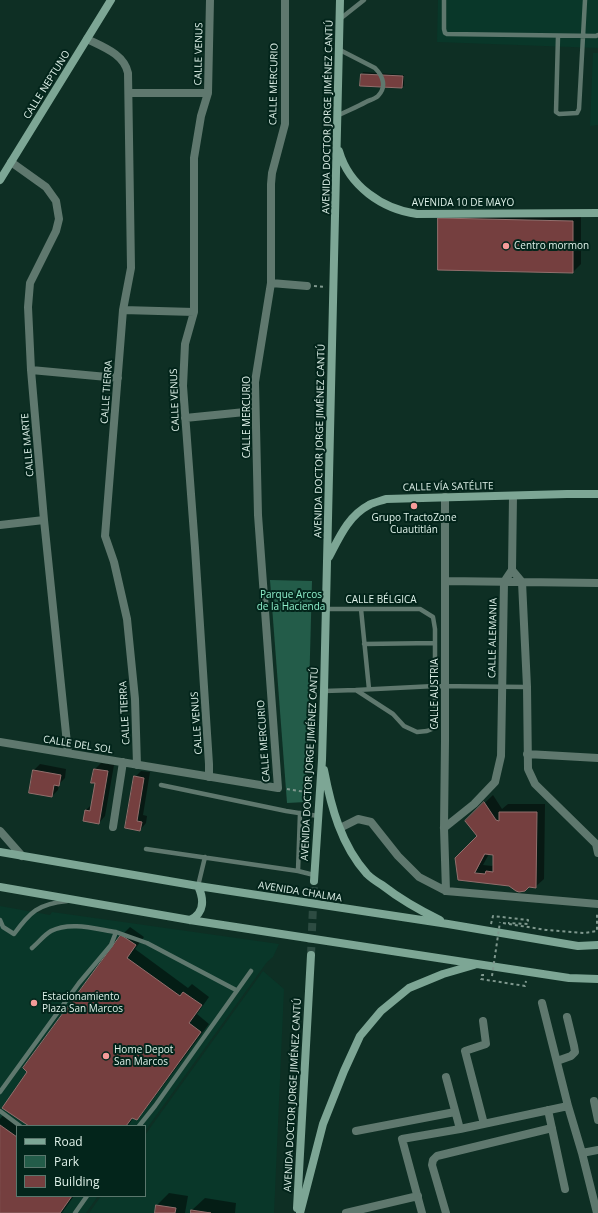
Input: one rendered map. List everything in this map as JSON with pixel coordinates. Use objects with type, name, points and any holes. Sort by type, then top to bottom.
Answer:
[{"type":"main road","name":"CALLE NEPTUNO","points":[[0,180],[111,0]]},
{"type":"main road","name":"AVENIDA DOCTOR JORGE JIMÉNEZ CANTÚ","points":[[314,878],[322,760],[328,560],[340,0]]},
{"type":"main road","name":"AVENIDA 10 DE MAYO","points":[[337,144],[346,168],[362,188],[370,195],[388,206],[407,212],[417,214],[598,213]]},
{"type":"main road","name":"CALLE VÍA SATÉLITE","points":[[328,560],[346,525],[356,514],[369,505],[386,499],[598,494]]},
{"type":"main road","points":[[322,760],[332,806],[340,828],[349,847],[368,875],[405,902],[448,924]]},
{"type":"main road","name":"AVENIDA CHALMA","points":[[0,852],[198,886],[448,924],[578,946],[598,945]]},
{"type":"main road","points":[[190,920],[197,915],[201,908],[202,895],[198,886]]},
{"type":"main road","points":[[0,887],[190,920],[569,978],[598,979]]},
{"type":"main road","points":[[578,946],[598,941]]},
{"type":"main road","name":"AVENIDA DOCTOR JORGE JIMÉNEZ CANTÚ","points":[[298,1213],[311,954]]},
{"type":"main road","points":[[298,1213],[322,1124],[360,1036],[381,1011],[409,988],[443,974],[477,964]]},
{"type":"street","name":"CALLE VENUS","points":[[209,777],[198,587],[183,386],[185,344],[194,312],[194,158],[201,116],[208,93],[210,0]]},
{"type":"street","name":"CALLE MERCURIO","points":[[278,788],[258,515],[255,382],[271,283],[272,173],[285,124],[285,0]]},
{"type":"street","name":"CALLE TIERRA","points":[[87,39],[110,50],[121,59],[126,66],[128,73],[131,268],[123,310],[105,536],[114,562],[127,619],[135,699],[137,765]]},
{"type":"street","points":[[129,93],[208,93]]},
{"type":"street","name":"CALLE MARTE","points":[[11,162],[46,186],[56,201],[59,219],[56,231],[30,283],[28,307],[31,370],[44,520],[68,754]]},
{"type":"street","points":[[271,283],[307,286]]},
{"type":"street","points":[[123,310],[194,312]]},
{"type":"street","points":[[31,370],[118,378]]},
{"type":"street","points":[[185,418],[256,411]]},
{"type":"street","points":[[504,582],[512,570],[513,496]]},
{"type":"street","name":"CALLE AUSTRIA","points":[[445,497],[444,828],[446,891]]},
{"type":"street","points":[[0,525],[44,520]]},
{"type":"street","points":[[512,570],[522,582],[527,686],[528,769],[535,784],[596,844],[598,853]]},
{"type":"street","points":[[445,581],[598,583]]},
{"type":"street","name":"CALLE ALEMANIA","points":[[444,828],[474,804],[495,782],[501,756],[504,582]]},
{"type":"street","name":"CALLE DEL SOL","points":[[0,742],[278,788]]},
{"type":"street","points":[[527,754],[598,758]]},
{"type":"street","points":[[113,827],[123,762]]},
{"type":"street","points":[[340,828],[358,819],[371,822],[398,856],[419,877],[446,891],[598,904],[598,898]]},
{"type":"street","points":[[0,831],[22,856]]},
{"type":"street","points":[[542,1003],[597,1213]]},
{"type":"street","points":[[557,1061],[571,1056],[575,1052],[567,1017]]},
{"type":"street","points":[[483,1021],[486,1044],[465,1051],[484,1124]]},
{"type":"street","points":[[446,1077],[460,1128]]},
{"type":"street","points":[[594,1101],[598,1120]]},
{"type":"street","points":[[422,1213],[402,1139],[484,1124],[568,1106]]},
{"type":"street","points":[[548,1110],[565,1189]]},
{"type":"street","points":[[356,1131],[455,1112]]},
{"type":"street","points":[[446,1213],[432,1165],[433,1160],[437,1156],[552,1128]]},
{"type":"street","points":[[582,1153],[598,1150]]},
{"type":"street","points":[[346,1213],[418,1196]]},
{"type":"lane","points":[[340,19],[364,0]]},
{"type":"lane","points":[[444,0],[444,29],[445,33],[447,34],[584,37],[598,35]]},
{"type":"lane","points":[[558,36],[556,112],[559,114],[577,113],[584,37],[585,0]]},
{"type":"lane","points":[[337,116],[377,96],[384,85],[379,72],[375,68],[338,49]]},
{"type":"lane","name":"CALLE BÉLGICA","points":[[326,609],[420,609],[433,617],[435,643]]},
{"type":"lane","points":[[361,609],[369,689]]},
{"type":"lane","points":[[356,690],[393,714],[404,726],[416,732],[432,729],[435,723],[435,643],[364,644]]},
{"type":"lane","points":[[324,691],[435,686],[527,686]]},
{"type":"lane","points":[[162,785],[318,816]]},
{"type":"lane","points":[[298,871],[300,813]]},
{"type":"lane","points":[[146,849],[298,871],[314,878]]},
{"type":"lane","points":[[198,886],[205,857]]},
{"type":"lane","points":[[0,920],[3,927],[14,934],[24,920],[41,907],[53,903],[75,900]]},
{"type":"lane","points":[[32,948],[50,931],[63,927],[78,926],[116,932],[147,943],[236,990]]},
{"type":"lane","points":[[0,1092],[79,983],[111,945],[116,932]]},
{"type":"lane","points":[[141,1125],[251,971]]},
{"type":"lane","points":[[0,1111],[19,1125]]},
{"type":"lane","points":[[75,1213],[86,1197]]},
{"type":"path","points":[[307,286],[334,287]]},
{"type":"path","points":[[278,788],[319,794]]},
{"type":"path","points":[[500,922],[546,930],[584,933],[597,931],[598,904]]},
{"type":"path","points":[[493,916],[528,920],[528,924],[500,922]]},
{"type":"path","points":[[500,922],[492,976],[482,975],[481,979],[526,986]]},
{"type":"shaded area","points":[[438,0],[598,0],[598,48],[437,42]]},
{"type":"shaded area","points":[[593,53],[598,53],[598,125],[590,126]]},
{"type":"shaded area","points":[[0,906],[50,915],[52,912],[279,944],[273,957],[267,962],[146,1130],[146,1125],[16,1125],[16,1197],[97,1197],[86,1213],[0,1213]]},
{"type":"shaded area","points":[[263,971],[284,989],[274,1213],[89,1213],[100,1197],[146,1197],[146,1134]]},
{"type":"green space","name":"Parque Arcos de la Hacienda","points":[[270,580],[312,581],[306,802],[287,803]]},
{"type":"building","points":[[361,74],[403,76],[402,88],[360,86]]},
{"type":"building","name":"Centro mormon","points":[[438,218],[573,221],[573,273],[438,270]]},
{"type":"building","points":[[94,769],[108,771],[99,824],[83,821],[85,810],[90,811],[95,783],[91,783]]},
{"type":"building","points":[[33,770],[61,775],[59,786],[54,785],[52,797],[29,793]]},
{"type":"building","points":[[134,776],[144,778],[137,821],[142,822],[140,831],[125,828]]},
{"type":"building","points":[[484,802],[496,820],[499,821],[499,812],[537,812],[536,888],[529,887],[525,891],[519,892],[509,886],[458,880],[455,858],[477,836],[465,821]],"holes":[[[485,854],[493,855],[493,872],[486,871],[485,874],[475,873]]]},
{"type":"building","points":[[121,935],[136,945],[127,958],[180,996],[183,992],[202,1005],[189,1023],[201,1032],[137,1120],[132,1118],[127,1125],[28,1125],[2,1108],[27,1072],[23,1068]]},
{"type":"building","points":[[0,1125],[16,1136],[16,1197],[71,1197],[60,1213],[0,1213]]},
{"type":"building","points":[[156,1205],[176,1208],[175,1213],[155,1213]]},
{"type":"building","points":[[191,1210],[211,1213],[191,1213]]},
{"type":"tunnel","points":[[311,955],[314,881]]},
{"type":"place","name":"Centro mormon","points":[[506,246]]},
{"type":"place","name":"Grupo TractoZone Cuautitlán","points":[[414,506]]},
{"type":"place","name":"Estacionamiento Plaza San Marcos","points":[[34,1003]]},
{"type":"place","name":"Home Depot San Marcos","points":[[106,1056]]}]
